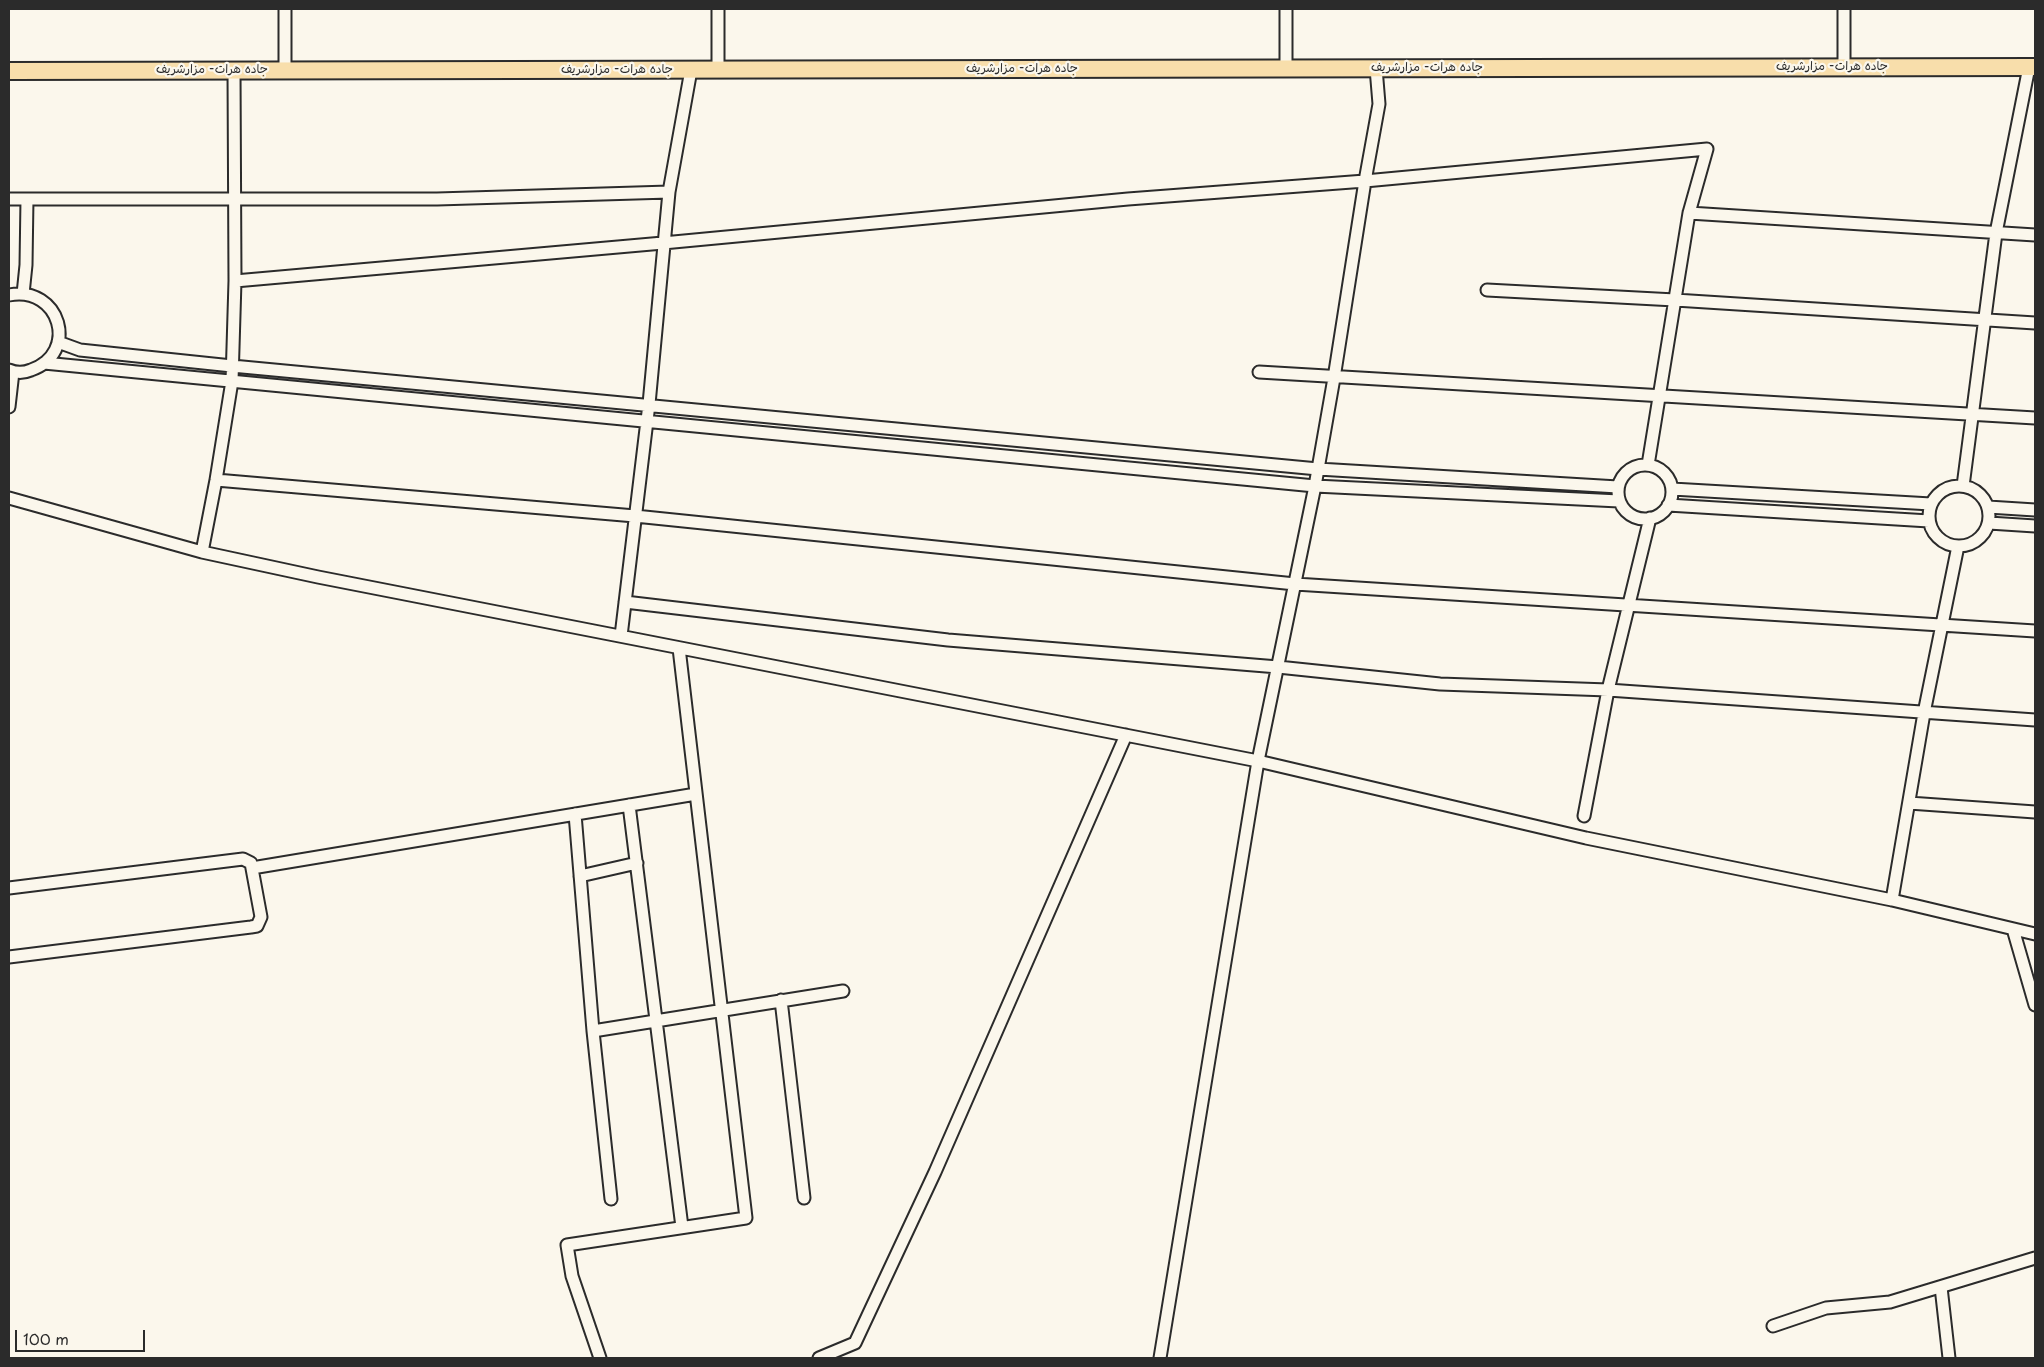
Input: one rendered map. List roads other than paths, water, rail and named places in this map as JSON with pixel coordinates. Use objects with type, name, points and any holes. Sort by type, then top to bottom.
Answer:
[{"type":"highway","name":"جاده هرات- مزارشریف","points":[[9,71],[2032,67]]},
{"type":"street","points":[[285,9],[285,70]]},
{"type":"street","points":[[718,9],[718,70]]},
{"type":"street","points":[[1286,9],[1286,68]]},
{"type":"street","points":[[1844,9],[1844,67]]},
{"type":"street","points":[[1963,486],[1996,233],[2032,67]]},
{"type":"street","points":[[1160,1358],[1258,761],[1315,486],[1334,378],[1379,104],[1376,68]]},
{"type":"street","points":[[202,552],[232,381],[235,281],[234,70]]},
{"type":"street","points":[[621,636],[649,404],[669,192],[691,70]]},
{"type":"street","points":[[235,281],[1128,199],[1365,181],[1707,149],[1689,212],[1648,465]]},
{"type":"street","points":[[9,199],[437,199],[669,192]]},
{"type":"street","points":[[23,294],[26,265],[27,199]]},
{"type":"street","points":[[1689,212],[2035,235]]},
{"type":"street","points":[[1487,290],[2035,323]]},
{"type":"street","points":[[9,295],[32,295],[43,300],[52,309],[58,321],[60,334],[50,359],[27,372],[11,371],[9,407]]},
{"type":"street","points":[[58,342],[80,350],[232,366],[649,404],[1318,469],[1618,487]]},
{"type":"street","points":[[44,363],[1315,486],[1619,501]]},
{"type":"street","points":[[1259,372],[1334,378],[2035,418]]},
{"type":"street","points":[[1648,465],[1661,470],[1670,482],[1672,489],[1668,506],[1664,512],[1650,518],[1635,517],[1623,508],[1619,501],[1618,487],[1622,477],[1629,470],[1638,466],[1648,465]]},
{"type":"street","points":[[216,480],[635,516],[1295,584],[2035,631]]},
{"type":"street","points":[[1963,486],[1979,493],[1988,507],[1989,523],[1985,532],[1978,540],[1968,545],[1958,546],[1948,544],[1939,539],[1932,530],[1929,521],[1931,504],[1935,497],[1948,488],[1963,486]]},
{"type":"street","points":[[1672,489],[1931,504]]},
{"type":"street","points":[[9,498],[202,552],[318,577],[1258,761],[1586,838],[1892,900],[2035,934]]},
{"type":"street","points":[[1668,506],[1929,521]]},
{"type":"street","points":[[1988,507],[2035,510]]},
{"type":"street","points":[[1584,816],[1608,690],[1650,518]]},
{"type":"street","points":[[1989,523],[2035,526]]},
{"type":"street","points":[[1892,900],[1924,713],[1958,546]]},
{"type":"street","points":[[625,602],[948,640],[1278,667],[1440,684],[1608,690],[2035,720]]},
{"type":"street","points":[[600,1358],[572,1276],[567,1245],[746,1218],[679,648]]},
{"type":"street","points":[[819,1358],[855,1343],[939,1163],[1126,735]]},
{"type":"street","points":[[252,868],[696,794]]},
{"type":"street","points":[[1909,804],[2035,812]]},
{"type":"street","points":[[629,805],[682,1227]]},
{"type":"street","points":[[575,814],[593,1031],[611,1199]]},
{"type":"street","points":[[9,888],[243,859],[251,863],[261,917],[257,926],[9,957]]},
{"type":"street","points":[[580,876],[637,863]]},
{"type":"street","points":[[2014,929],[2035,1005]]},
{"type":"street","points":[[593,1031],[843,990]]},
{"type":"street","points":[[780,1000],[804,1198]]},
{"type":"street","points":[[1773,1326],[1826,1308],[1890,1302],[2035,1258]]},
{"type":"street","points":[[1941,1286],[1949,1358]]}]
